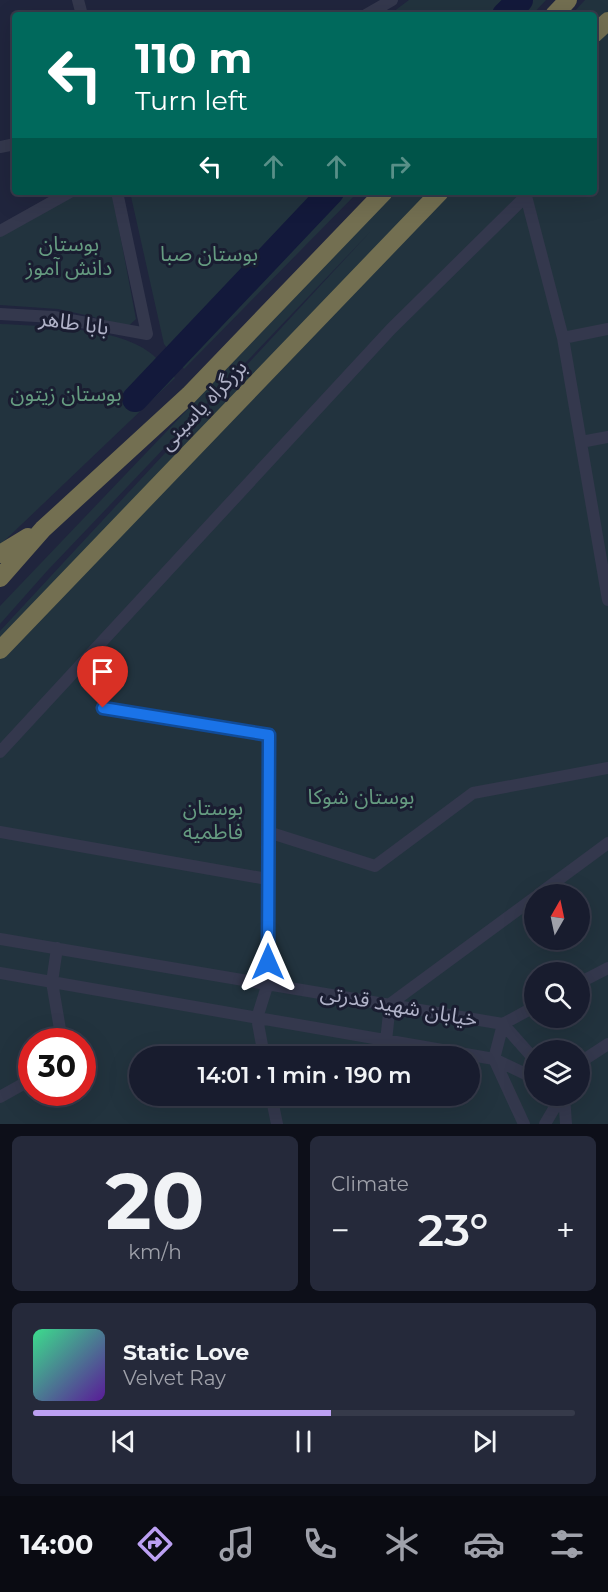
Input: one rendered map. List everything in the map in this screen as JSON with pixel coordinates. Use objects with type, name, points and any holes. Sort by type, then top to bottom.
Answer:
[{"type":"highway","points":[[557,12],[568,0]]},
{"type":"highway","points":[[597,31],[608,21]]},
{"type":"highway","name":"بزرگراه یاسینی","points":[[0,578],[43,529],[189,395],[381,195]]},
{"type":"highway","name":"بزرگراه یاسینی","points":[[0,650],[437,195]]},
{"type":"highway","points":[[0,554],[43,529]]},
{"type":"street","points":[[371,12],[392,0]]},
{"type":"street","points":[[0,231],[65,195]]},
{"type":"street","name":"بابا طاهر","points":[[0,314],[54,317],[147,334],[118,195]]},
{"type":"street","points":[[0,752],[383,337],[526,196],[563,338],[581,442],[603,540],[608,600]]},
{"type":"street","points":[[563,338],[608,329]]},
{"type":"street","points":[[581,442],[608,437]]},
{"type":"street","points":[[103,708],[269,735],[268,983],[256,1018],[262,1046]]},
{"type":"street","points":[[268,832],[375,866],[473,793],[608,768]]},
{"type":"street","points":[[0,832],[267,879]]},
{"type":"street","points":[[553,884],[608,843]]},
{"type":"street","points":[[386,1041],[390,1004],[524,905]]},
{"type":"street","name":"خیابان شهید قدرتی","points":[[0,939],[503,1024],[524,1048]]},
{"type":"street","points":[[57,948],[52,982],[60,1028]]},
{"type":"street","points":[[590,977],[608,968]]},
{"type":"street","name":"خیابان شهید قدرتی","points":[[0,973],[494,1059],[524,1073]]},
{"type":"street","points":[[524,1012],[503,1024],[494,1059],[524,1124]]},
{"type":"street","points":[[590,1056],[608,1044]]},
{"type":"street","points":[[0,1097],[18,1087]]},
{"type":"street","points":[[272,1106],[273,1123]]},
{"type":"street","points":[[545,1124],[556,1106]]},
{"type":"street","points":[[564,1106],[566,1124]]},
{"type":"green space","points":[[409,0],[546,0],[535,12],[393,12]]},
{"type":"green space","points":[[585,0],[608,0],[608,1124],[0,1124],[0,631],[371,231],[47,571],[0,624],[0,606],[390,195],[597,195],[597,12],[574,12]]},
{"type":"green space","name":"بوستان دانش آموز","points":[[68,195],[113,195],[136,319],[124,330],[94,317],[58,309],[0,305],[0,232]]},
{"type":"green space","name":"بوستان صبا","points":[[131,195],[355,195],[184,369],[164,344]]},
{"type":"green space","name":"بوستان زیتون","points":[[0,324],[78,329],[118,337],[149,352],[175,378],[0,545]]},
{"type":"waterway","points":[[508,12],[520,0]]},
{"type":"waterway","points":[[135,399],[328,195]]},
{"type":"route","points":[[103,708],[269,735],[268,962]]},
{"type":"park label","name":"بوستان شوکا","points":[[361,797]]},
{"type":"park label","name":"بوستان فاطمیه","points":[[213,820]]}]
